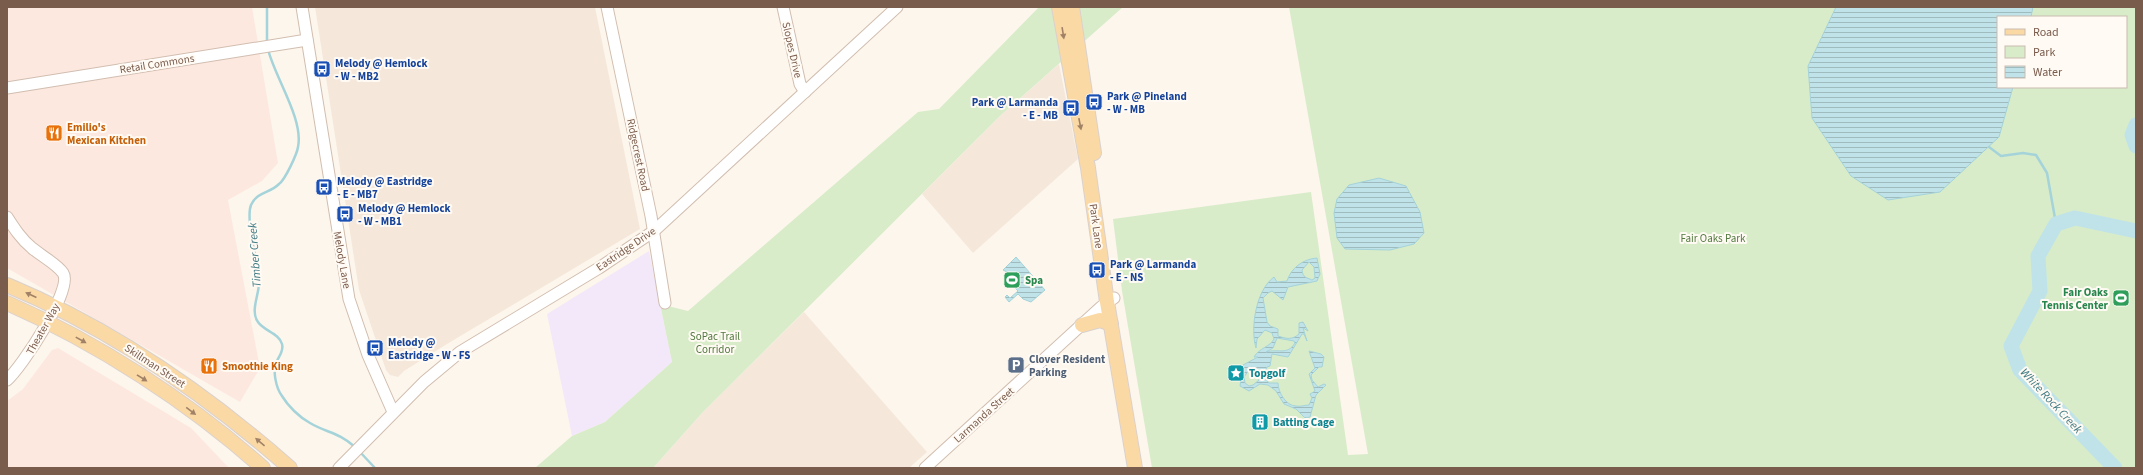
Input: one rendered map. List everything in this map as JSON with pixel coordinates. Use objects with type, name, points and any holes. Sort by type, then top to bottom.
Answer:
[{"type":"main road","name":"Park Lane","points":[[1059,7],[1074,57]]},
{"type":"main road","name":"Park Lane","points":[[1072,7],[1074,57],[1089,147],[1110,300],[1143,468]]},
{"type":"main road","name":"Skillman Street","points":[[7,285],[55,307],[124,345],[169,374],[236,422],[290,468]]},
{"type":"main road","name":"Park Lane","points":[[1110,300],[1110,324],[1135,468]]},
{"type":"main road","name":"Skillman Street","points":[[7,303],[46,322],[104,354],[160,388],[220,432],[263,468]]},
{"type":"main road","points":[[1082,325],[1095,320],[1106,321],[1110,324]]},
{"type":"main road","points":[[160,388],[169,374]]},
{"type":"street","name":"Melody Lane","points":[[302,7],[349,299],[368,355],[394,412]]},
{"type":"street","name":"Ridgecrest Road","points":[[607,7],[654,231],[665,303]]},
{"type":"street","name":"Slopes Drive","points":[[783,7],[800,84],[805,92]]},
{"type":"street","name":"Eastridge Drive","points":[[339,468],[384,421],[433,374],[460,352],[599,268],[654,231],[897,7]]},
{"type":"street","name":"Retail Commons","points":[[7,88],[307,40]]},
{"type":"street","name":"Theater Way","points":[[7,217],[19,235],[30,247],[63,273],[66,282],[55,307],[28,357],[7,380]]},
{"type":"street","name":"Larmanda Street","points":[[925,468],[1110,300]]},
{"type":"shaded area","points":[[7,7],[252,7],[278,163],[262,181],[228,200],[260,368],[240,402],[7,268]]},
{"type":"shaded area","points":[[315,7],[595,7],[640,229],[447,344],[404,371],[398,377],[390,375],[386,370],[359,290]]},
{"type":"shaded area","points":[[1059,64],[1078,159],[973,253],[922,194],[1001,115]]},
{"type":"shaded area","points":[[649,251],[672,362],[605,422],[572,436],[547,314]]},
{"type":"shaded area","points":[[804,312],[927,452],[909,468],[653,468],[702,413]]},
{"type":"shaded area","points":[[58,348],[191,428],[229,468],[7,468],[7,401],[23,389],[52,350]]},
{"type":"green space","name":"SoPac Trail Corridor","points":[[1039,7],[1123,7],[1001,115],[702,413],[653,468],[535,468],[572,436],[605,422],[672,362],[660,304],[688,311],[918,112],[939,109]]},
{"type":"green space","name":"Fair Oaks Park","points":[[1289,7],[2136,7],[2136,468],[1152,468],[1122,291],[1113,219],[1311,192],[1348,455],[1368,454]]},
{"type":"water","points":[[1836,7],[2033,7],[2031,16],[1997,16],[1997,88],[2013,88],[1999,137],[1940,192],[1888,200],[1851,176],[1812,118],[1808,66]]},
{"type":"water","points":[[1379,178],[1406,186],[1420,212],[1424,233],[1414,244],[1390,250],[1345,249],[1337,238],[1334,213],[1337,199],[1349,185]]},
{"type":"water","name":"Spa","points":[[1016,257],[1045,290],[1031,302],[1023,299],[1018,294],[1009,302],[1005,297],[1007,295],[1010,298],[1018,291],[1008,280],[1009,273],[1003,270]]},
{"type":"water","points":[[1317,258],[1320,274],[1317,281],[1288,287],[1283,300],[1272,291],[1263,298],[1267,322],[1270,326],[1278,329],[1278,336],[1289,338],[1296,336],[1299,334],[1299,323],[1303,322],[1308,331],[1303,328],[1307,341],[1304,334],[1302,334],[1288,357],[1272,354],[1270,366],[1267,367],[1263,376],[1269,383],[1278,383],[1278,387],[1283,398],[1289,404],[1298,406],[1309,405],[1312,398],[1310,394],[1315,391],[1309,374],[1315,368],[1309,351],[1321,354],[1324,357],[1322,367],[1319,367],[1311,375],[1312,380],[1318,387],[1324,384],[1326,385],[1316,395],[1310,417],[1305,418],[1296,409],[1284,404],[1276,391],[1268,385],[1260,384],[1249,391],[1240,386],[1243,365],[1258,357],[1254,357],[1274,339],[1272,333],[1265,330],[1257,339],[1256,348],[1254,340],[1254,320],[1263,291],[1274,277],[1277,282],[1287,281],[1291,272],[1298,265]],"holes":[[[1309,262],[1314,267],[1315,278],[1312,280],[1306,278],[1302,273],[1302,270]],[[1277,338],[1294,341],[1295,343],[1292,347],[1285,351],[1266,352],[1273,348]],[[1251,367],[1258,370],[1259,380],[1253,385],[1249,386],[1245,383],[1244,377]]]},
{"type":"waterway","name":"Timber Creek","points":[[267,7],[267,44]]},
{"type":"waterway","name":"Timber Creek","points":[[268,49],[271,60],[293,111],[299,136],[297,150],[284,178],[271,190],[257,197],[251,205],[251,232],[259,283],[255,308],[256,318],[264,328],[278,337],[282,344],[282,351],[275,369],[275,379],[280,393],[287,404],[306,421],[338,435],[355,447]]},
{"type":"waterway","name":"White Rock Creek","points":[[2136,125],[2132,135],[2136,146]]},
{"type":"waterway","points":[[1989,147],[2001,156],[2023,153],[2036,155],[2047,173],[2056,224]]},
{"type":"waterway","name":"White Rock Creek","points":[[2115,468],[2020,370],[2011,346],[2040,291],[2038,256],[2056,224],[2075,218],[2136,231]]},
{"type":"waterway","name":"Timber Creek","points":[[360,452],[375,468]]},
{"type":"place","name":"Melody @ Hemlock - W - MB2","points":[[322,69]]},
{"type":"place","name":"Park @ Pineland - W - MB","points":[[1094,102]]},
{"type":"place","name":"Park @ Larmanda - E - MB","points":[[1071,108]]},
{"type":"place","name":"Emilio's Mexican Kitchen","points":[[54,133]]},
{"type":"place","name":"Melody @ Eastridge - E - MB7","points":[[324,187]]},
{"type":"place","name":"Melody @ Hemlock - W - MB1","points":[[345,214]]},
{"type":"place","name":"Park @ Larmanda - E - NS","points":[[1097,270]]},
{"type":"place","name":"Spa","points":[[1012,280]]},
{"type":"place","name":"Fair Oaks Tennis Center","points":[[2121,298]]},
{"type":"place","name":"Melody @ Eastridge - W - FS","points":[[375,348]]},
{"type":"place","name":"Clover Resident Parking","points":[[1016,365]]},
{"type":"place","name":"Smoothie King","points":[[209,366]]},
{"type":"place","name":"Topgolf","points":[[1236,373]]},
{"type":"place","name":"Batting Cage","points":[[1260,422]]}]
